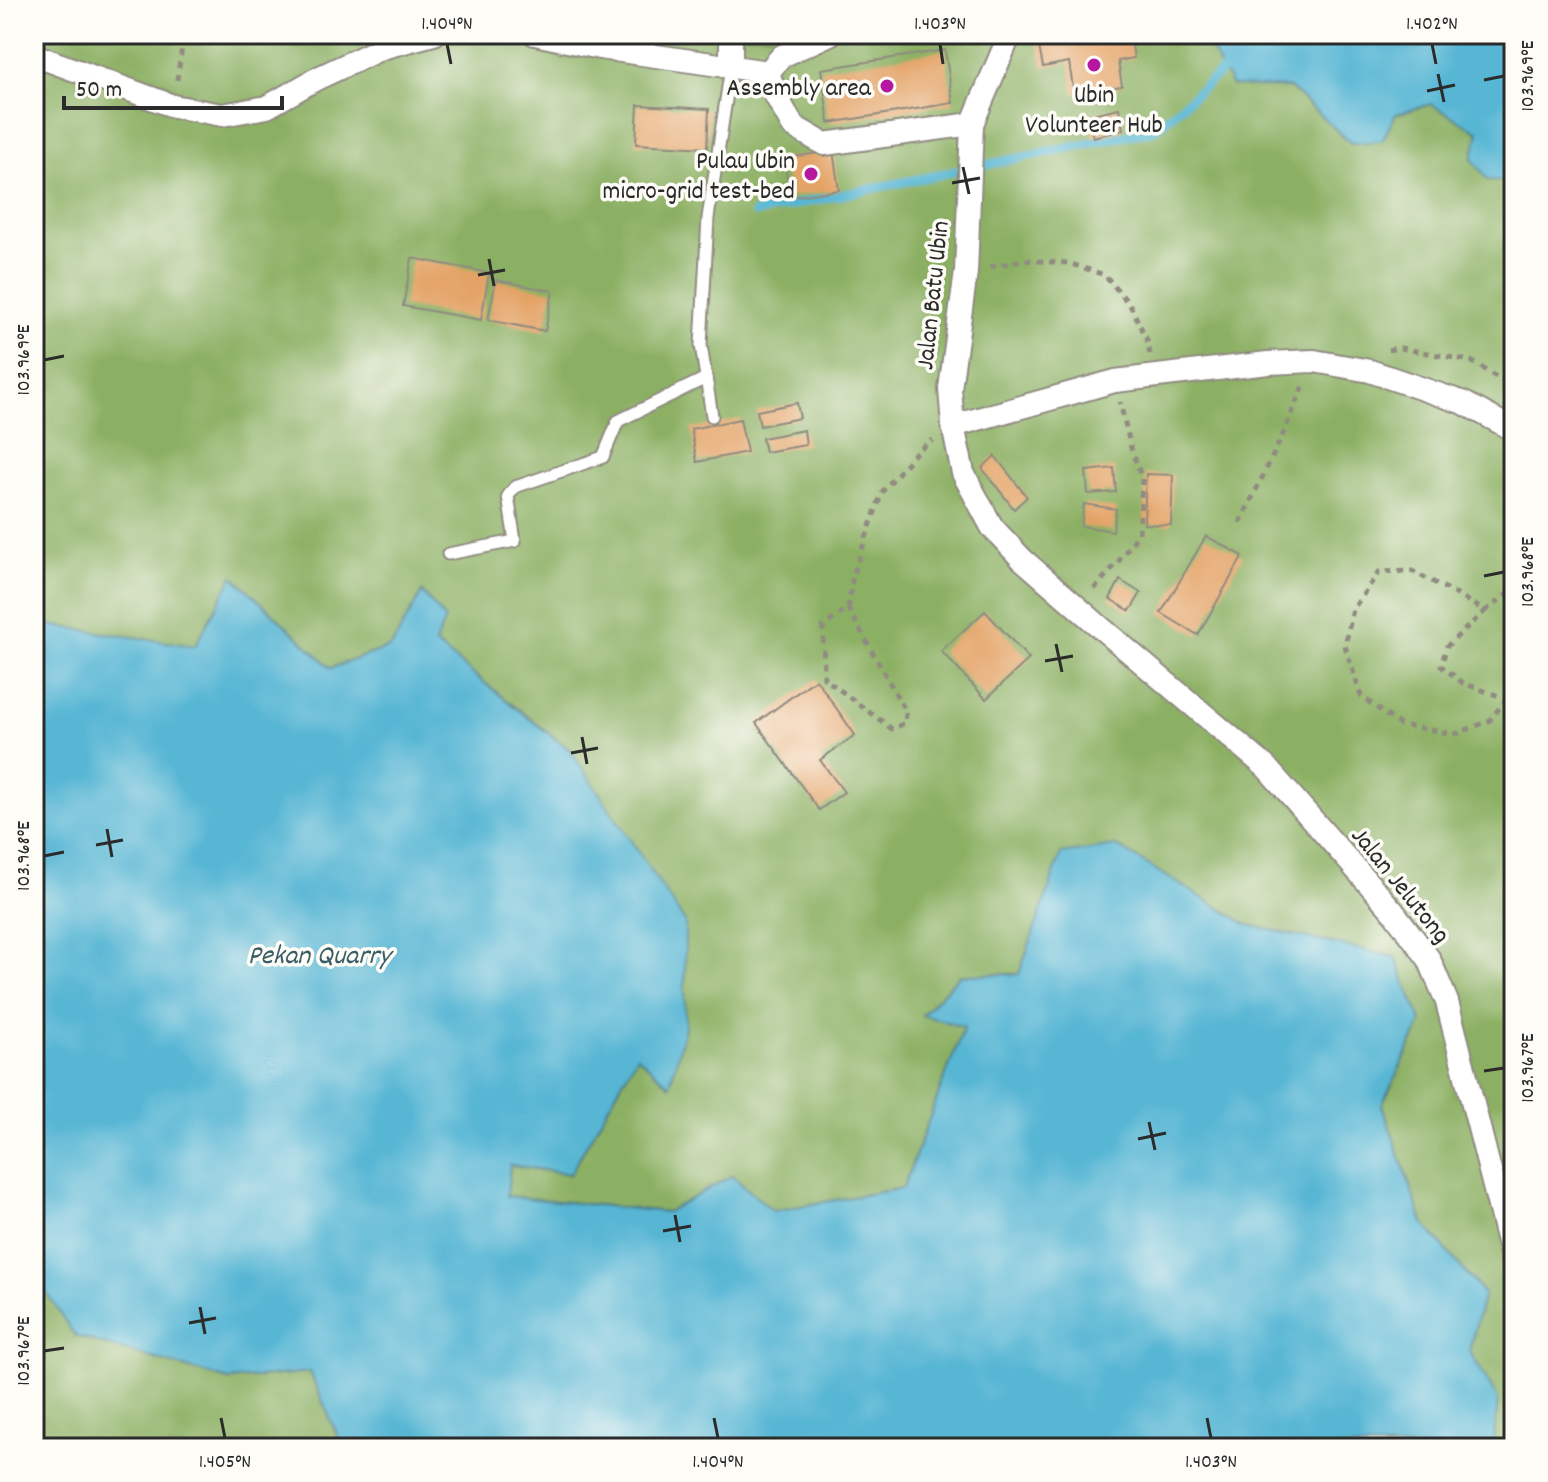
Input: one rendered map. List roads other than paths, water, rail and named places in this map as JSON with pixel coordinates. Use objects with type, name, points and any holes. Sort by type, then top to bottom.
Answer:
[{"type":"street","points":[[34,55],[173,106],[222,115],[267,107],[316,79],[382,48],[434,34]]},
{"type":"street","points":[[535,34],[600,48],[768,72]]},
{"type":"street","points":[[731,34],[731,67]]},
{"type":"street","points":[[768,72],[782,56],[830,34]]},
{"type":"street","name":"Jalan Batu Ubin","points":[[953,426],[950,389],[966,272],[972,124],[1010,34]]},
{"type":"street","points":[[768,72],[775,94],[793,126],[824,144],[972,124]]},
{"type":"street","points":[[953,426],[1115,381],[1268,363],[1314,361],[1370,371],[1450,398],[1514,430]]},
{"type":"street","name":"Jalan Jelutong","points":[[953,426],[963,473],[992,527],[1022,559],[1077,608],[1266,767],[1392,910],[1429,959],[1447,1002],[1514,1265]]},
{"type":"street","points":[[1493,1184],[1514,1174]]},
{"type":"lane","points":[[712,416],[701,345],[708,218],[731,67]]},
{"type":"lane","points":[[448,554],[515,541],[508,496],[515,487],[603,457],[618,421],[706,378]]},
{"type":"water","points":[[1202,34],[1514,34],[1514,181],[1488,180],[1472,159],[1479,132],[1431,104],[1396,114],[1382,141],[1351,143],[1290,88],[1232,86]]},
{"type":"water","name":"Pekan Quarry","points":[[233,576],[331,668],[391,647],[422,592],[445,619],[435,644],[571,751],[685,922],[685,1027],[670,1085],[637,1056],[570,1174],[510,1165],[507,1196],[667,1212],[732,1176],[773,1211],[903,1188],[964,1027],[922,1015],[960,975],[1019,974],[1061,854],[1116,846],[1248,925],[1395,957],[1422,1022],[1382,1105],[1423,1223],[1484,1294],[1469,1350],[1498,1399],[1493,1445],[1487,1448],[343,1448],[310,1372],[229,1380],[75,1336],[34,1274],[34,623],[195,646]]},
{"type":"waterway","points":[[755,213],[1154,130],[1223,70]]},
{"type":"place","name":"Ubin Volunteer Hub","points":[[1094,65]]},
{"type":"place","name":"Assembly area","points":[[887,86]]},
{"type":"place","name":"Pulau Ubin micro-grid test-bed","points":[[811,174]]}]
